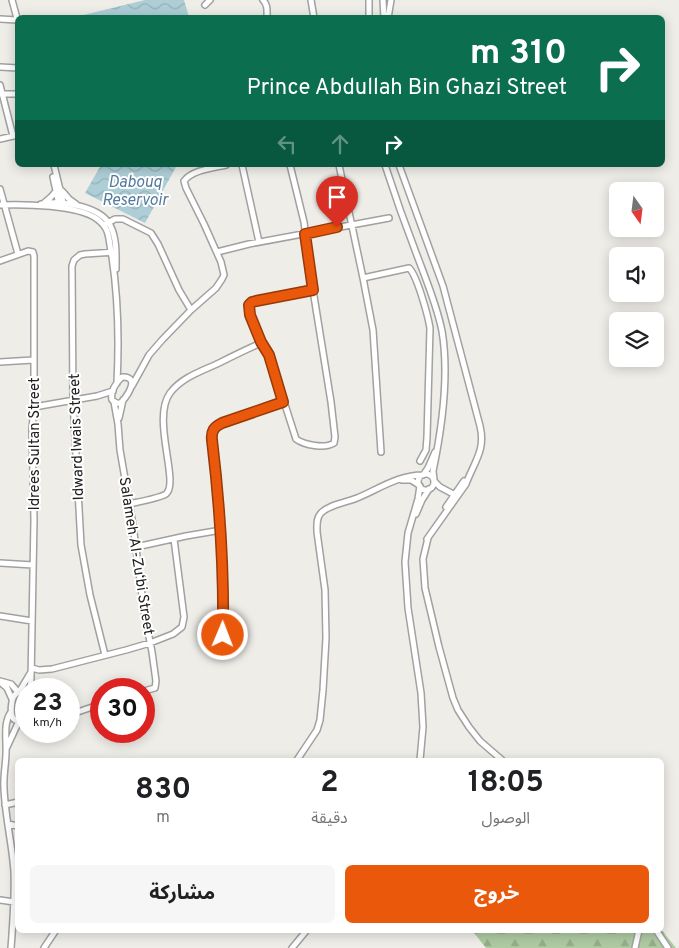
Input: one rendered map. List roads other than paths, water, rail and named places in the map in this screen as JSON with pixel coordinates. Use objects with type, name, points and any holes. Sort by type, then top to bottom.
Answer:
[{"type":"street","points":[[12,0],[16,15]]},
{"type":"street","points":[[205,4],[210,0]]},
{"type":"street","points":[[263,0],[268,8],[267,15]]},
{"type":"street","points":[[311,0],[314,15]]},
{"type":"street","points":[[369,0],[369,15]]},
{"type":"street","points":[[384,15],[383,1],[386,0],[391,1],[389,15]]},
{"type":"street","points":[[0,19],[15,21]]},
{"type":"street","points":[[0,67],[15,68]]},
{"type":"street","points":[[0,86],[15,133]]},
{"type":"street","points":[[1,94],[15,94]]},
{"type":"street","points":[[0,139],[15,136]]},
{"type":"street","points":[[53,167],[62,206]]},
{"type":"street","points":[[97,396],[120,403],[149,355],[191,310],[216,288],[222,279],[224,275],[223,268],[217,252],[184,181],[188,176],[218,167]]},
{"type":"street","points":[[242,167],[260,242]]},
{"type":"street","points":[[290,167],[305,234],[331,402],[335,437],[330,446],[320,446],[298,441],[294,436],[269,355],[261,342],[249,308],[250,304],[256,301],[313,290]]},
{"type":"street","points":[[339,167],[374,339],[380,452]]},
{"type":"street","points":[[386,167],[436,310],[442,331],[444,352],[444,380],[433,473],[434,480],[433,485],[422,500],[413,523],[406,566]]},
{"type":"street","points":[[400,167],[444,291],[482,433],[480,454],[467,482],[455,496],[427,539],[423,559],[425,588],[439,647],[458,710],[480,741],[500,758]]},
{"type":"street","points":[[0,189],[2,204],[18,254],[0,261]]},
{"type":"street","points":[[43,204],[58,190]]},
{"type":"street","points":[[58,190],[69,199],[100,214],[106,224],[113,252],[118,366],[117,383]]},
{"type":"street","points":[[2,204],[83,207]]},
{"type":"street","points":[[36,205],[62,206],[89,215],[106,224]]},
{"type":"street","points":[[217,252],[389,218]]},
{"type":"street","points":[[106,224],[115,219],[123,219],[151,233],[191,310]]},
{"type":"street","name":"Idrees Sultan Street","points":[[18,254],[31,251],[34,256],[33,565],[31,678]]},
{"type":"street","name":"Idward Iwais Street","points":[[105,655],[90,595],[81,545],[73,400],[73,262],[80,255],[113,252]]},
{"type":"street","points":[[363,278],[408,268],[414,274],[430,328],[426,450],[420,461]]},
{"type":"street","points":[[129,504],[165,495],[170,489],[170,474],[163,422],[164,407],[170,394],[178,384],[261,342]]},
{"type":"street","points":[[0,362],[33,360]]},
{"type":"street","points":[[118,366],[122,373],[132,381],[132,386]]},
{"type":"street","points":[[34,407],[97,396],[113,391],[120,378],[126,377],[140,369]]},
{"type":"street","name":"Salameh Al-Zu‘bi Street","points":[[113,391],[111,395],[118,424],[120,450],[156,681],[155,688]]},
{"type":"street","name":"Salameh Al-Zu‘bi Street","points":[[118,424],[123,400]]},
{"type":"street","points":[[222,651],[221,530],[212,432],[222,423],[283,402]]},
{"type":"street","points":[[420,758],[423,727],[422,710],[407,595],[405,560],[408,533],[418,498],[419,478],[428,468],[436,449]]},
{"type":"street","points":[[298,758],[317,730],[324,690],[326,613],[325,590],[317,532],[318,517],[327,509],[408,476],[428,474],[440,487],[455,496]]},
{"type":"street","points":[[390,482],[414,481],[424,490],[439,490],[455,496]]},
{"type":"street","points":[[136,547],[221,530]]},
{"type":"street","points":[[31,670],[52,669],[150,643],[180,630],[184,624],[184,609],[174,539]]},
{"type":"street","points":[[0,563],[33,565]]},
{"type":"street","points":[[0,616],[32,621]]},
{"type":"street","name":"Idrees Sultan Street","points":[[26,678],[31,670]]},
{"type":"street","points":[[0,681],[11,684],[15,688]]},
{"type":"street","points":[[0,681],[7,688],[12,699],[11,712],[15,720]]},
{"type":"street","name":"Idrees Sultan Street","points":[[12,699],[15,694]]},
{"type":"street","points":[[11,712],[6,725],[3,774],[6,817],[15,865]]},
{"type":"street","points":[[6,748],[15,733]]},
{"type":"street","points":[[5,805],[15,803]]},
{"type":"street","points":[[0,815],[6,817]]},
{"type":"street","points":[[8,824],[15,825]]},
{"type":"street","points":[[11,948],[15,886]]},
{"type":"street","points":[[0,900],[14,902]]},
{"type":"street","points":[[44,948],[54,933]]},
{"type":"street","points":[[292,948],[304,933]]},
{"type":"street","points":[[636,948],[638,933]]},
{"type":"street","points":[[658,933],[668,948]]},
{"type":"water","points":[[145,0],[184,0],[188,15],[83,15]]},
{"type":"water","name":"Dabouq Reservoir","points":[[100,167],[176,167],[145,223],[85,193]]}]
